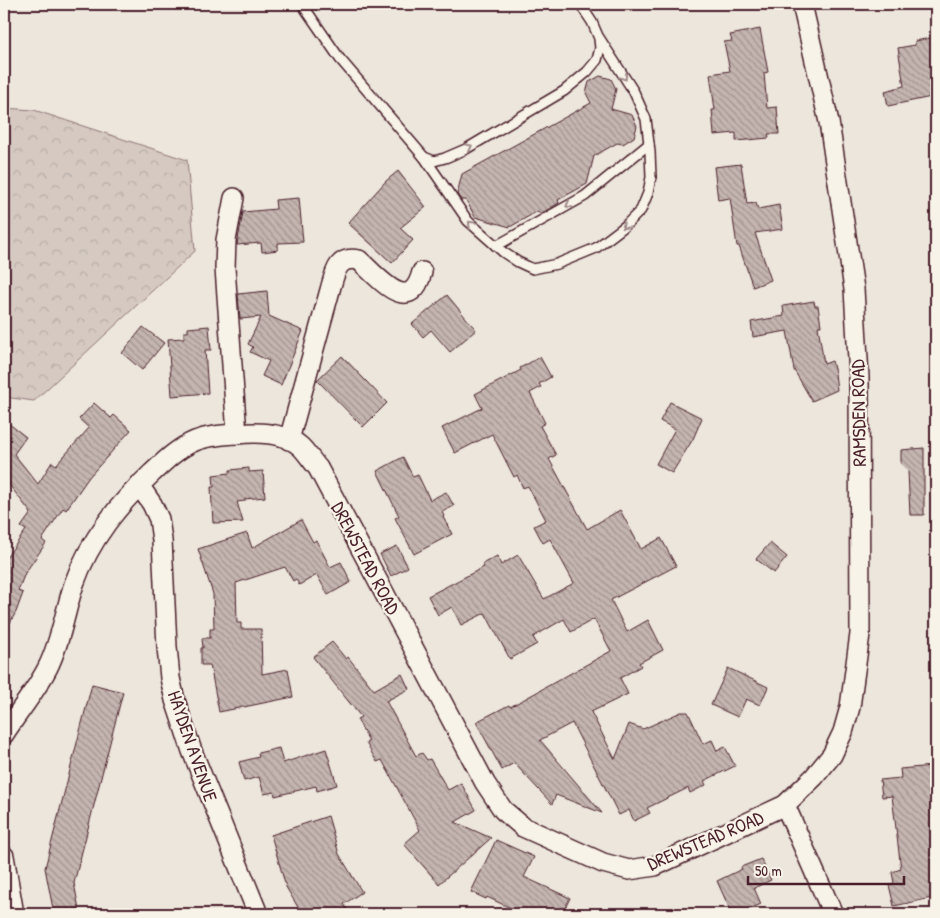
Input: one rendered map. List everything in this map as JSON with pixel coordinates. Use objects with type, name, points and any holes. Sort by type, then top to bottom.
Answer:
[{"type":"street","name":"RAMSDEN ROAD","points":[[785,805],[820,770],[832,755],[843,732],[850,707],[860,634],[859,377],[854,289],[829,122],[802,4]]},
{"type":"street","points":[[234,198],[226,240],[225,268],[238,434]]},
{"type":"street","points":[[289,440],[330,290],[337,268],[341,262],[353,258],[359,260],[394,291],[403,294],[415,289],[422,272]]},
{"type":"street","name":"DREWSTEAD ROAD","points":[[4,734],[48,668],[55,651],[74,584],[91,546],[108,519],[139,485],[166,460],[195,441],[238,434],[269,434],[289,440],[300,446],[318,468],[485,783],[503,810],[523,827],[603,863],[629,870],[655,866],[785,805]]},
{"type":"street","name":"HAYDEN AVENUE","points":[[139,485],[152,504],[159,519],[162,540],[167,647],[170,678],[175,700],[192,751],[258,914]]},
{"type":"street","points":[[785,805],[833,914]]},
{"type":"street","points":[[4,856],[14,914]]},
{"type":"lane","points":[[302,4],[340,60],[424,157],[468,221],[496,246],[518,262],[533,269],[557,264],[596,248],[625,226],[640,210],[648,193],[651,177],[646,118],[634,92],[580,4]]},
{"type":"lane","points":[[424,157],[434,160],[445,158],[466,149],[564,91],[587,72],[597,60],[600,48],[598,36]]},
{"type":"lane","points":[[496,246],[585,196],[649,144]]},
{"type":"green space","points":[[4,108],[34,110],[187,160],[195,251],[34,401],[4,397]]},
{"type":"building","points":[[760,29],[768,72],[764,73],[767,108],[777,107],[779,134],[768,134],[769,138],[736,141],[736,133],[714,135],[712,110],[715,110],[710,74],[730,71],[724,42],[732,41],[730,35]]},
{"type":"building","points":[[936,37],[936,80],[933,80],[936,96],[888,106],[885,91],[904,86],[898,48],[915,45],[915,41]]},
{"type":"building","points":[[600,76],[611,79],[616,89],[611,109],[632,115],[637,126],[634,137],[623,144],[617,143],[594,156],[587,184],[558,200],[559,203],[540,214],[538,211],[510,227],[475,217],[466,200],[461,200],[457,194],[462,174],[591,103],[586,93],[589,82]]},
{"type":"building","points":[[741,164],[747,204],[756,203],[758,209],[779,205],[783,229],[755,233],[771,280],[753,287],[739,246],[737,246],[730,198],[718,200],[714,167]]},
{"type":"building","points":[[398,171],[426,207],[400,228],[413,240],[392,263],[348,223],[386,181]]},
{"type":"building","points":[[299,198],[303,242],[278,243],[278,250],[262,252],[261,243],[237,245],[243,212],[276,209],[275,200]]},
{"type":"building","points":[[267,291],[269,316],[303,331],[281,385],[262,376],[269,361],[250,352],[253,347],[248,344],[261,317],[240,319],[238,294]]},
{"type":"building","points":[[447,295],[476,330],[450,352],[431,330],[423,337],[412,324]]},
{"type":"building","points":[[814,301],[815,306],[818,306],[821,326],[818,326],[824,364],[832,361],[837,390],[812,401],[794,370],[787,331],[753,337],[751,322],[784,316],[783,306]]},
{"type":"building","points":[[209,326],[211,350],[205,350],[208,393],[172,396],[168,339],[184,338],[184,332],[188,332],[188,328]]},
{"type":"building","points":[[143,327],[164,343],[142,370],[122,353]]},
{"type":"building","points":[[342,356],[387,403],[363,427],[317,380]]},
{"type":"building","points":[[540,357],[551,377],[539,384],[541,387],[530,393],[545,423],[540,426],[556,455],[549,459],[587,529],[620,510],[641,549],[661,538],[676,566],[611,600],[627,632],[648,620],[663,650],[639,663],[641,666],[620,678],[628,694],[591,712],[615,759],[629,724],[643,729],[681,712],[688,712],[703,744],[712,740],[717,751],[725,747],[735,766],[704,781],[706,785],[690,793],[688,788],[647,808],[650,813],[634,821],[629,810],[619,815],[572,723],[540,740],[602,813],[556,795],[552,804],[514,763],[502,770],[476,722],[509,705],[510,707],[611,651],[594,619],[571,632],[564,619],[533,637],[537,644],[510,659],[485,613],[461,625],[452,607],[438,615],[428,596],[484,567],[482,564],[497,556],[501,565],[518,555],[544,599],[574,583],[550,539],[543,543],[534,526],[546,520],[528,486],[523,488],[517,475],[514,477],[492,434],[455,453],[442,428],[482,408],[475,394],[521,370],[520,368]]},
{"type":"building","points":[[670,402],[702,418],[693,439],[672,473],[656,464],[675,429],[660,421]]},
{"type":"building","points":[[94,403],[111,418],[114,415],[131,430],[89,477],[66,510],[63,508],[42,540],[46,543],[25,573],[18,591],[23,593],[16,612],[4,634],[4,561],[26,530],[21,527],[31,513],[4,478],[4,420],[26,437],[14,454],[38,484],[52,462],[56,465],[89,428],[79,419]]},
{"type":"building","points":[[924,448],[924,515],[910,515],[908,471],[901,464],[901,450]]},
{"type":"building","points":[[403,457],[413,477],[418,475],[430,500],[446,492],[454,506],[442,512],[452,534],[414,554],[395,518],[399,516],[377,471]]},
{"type":"building","points":[[249,468],[249,472],[263,471],[265,497],[245,499],[245,501],[237,502],[243,522],[213,523],[211,487],[214,487],[213,475],[230,473],[230,470]]},
{"type":"building","points":[[301,520],[313,542],[316,540],[330,567],[341,562],[351,582],[328,595],[317,575],[299,585],[296,579],[293,581],[285,567],[236,583],[237,623],[241,623],[241,629],[261,629],[262,674],[288,669],[293,697],[219,712],[210,665],[201,665],[202,638],[210,638],[210,629],[214,629],[213,594],[198,549],[247,533],[252,548]]},
{"type":"building","points":[[770,543],[787,557],[774,573],[756,559]]},
{"type":"building","points":[[397,546],[408,567],[391,576],[380,554]]},
{"type":"building","points":[[332,642],[346,659],[348,657],[374,690],[402,674],[409,689],[386,701],[416,756],[422,753],[427,760],[430,759],[448,790],[461,783],[476,810],[455,822],[491,838],[439,884],[404,844],[420,830],[382,760],[377,762],[366,743],[369,741],[357,719],[361,717],[313,657]]},
{"type":"building","points":[[728,668],[768,687],[760,705],[746,699],[738,717],[711,705]]},
{"type":"building","points":[[92,684],[123,692],[74,883],[80,914],[54,914],[45,868]]},
{"type":"building","points":[[279,748],[283,763],[326,749],[337,785],[317,791],[316,786],[275,796],[274,792],[264,794],[259,777],[244,781],[239,762],[259,757],[258,753]]},
{"type":"building","points":[[932,766],[936,810],[936,897],[894,906],[889,885],[894,883],[892,872],[901,869],[892,796],[882,797],[880,780],[901,778],[900,769]]},
{"type":"building","points":[[328,816],[339,854],[362,892],[344,904],[350,914],[302,914],[286,887],[271,835]]},
{"type":"building","points":[[496,840],[534,857],[524,877],[570,898],[562,914],[523,914],[487,897],[486,899],[471,892]]},
{"type":"building","points":[[761,859],[771,880],[754,888],[761,904],[738,914],[732,914],[717,881],[742,869],[741,867]]}]
